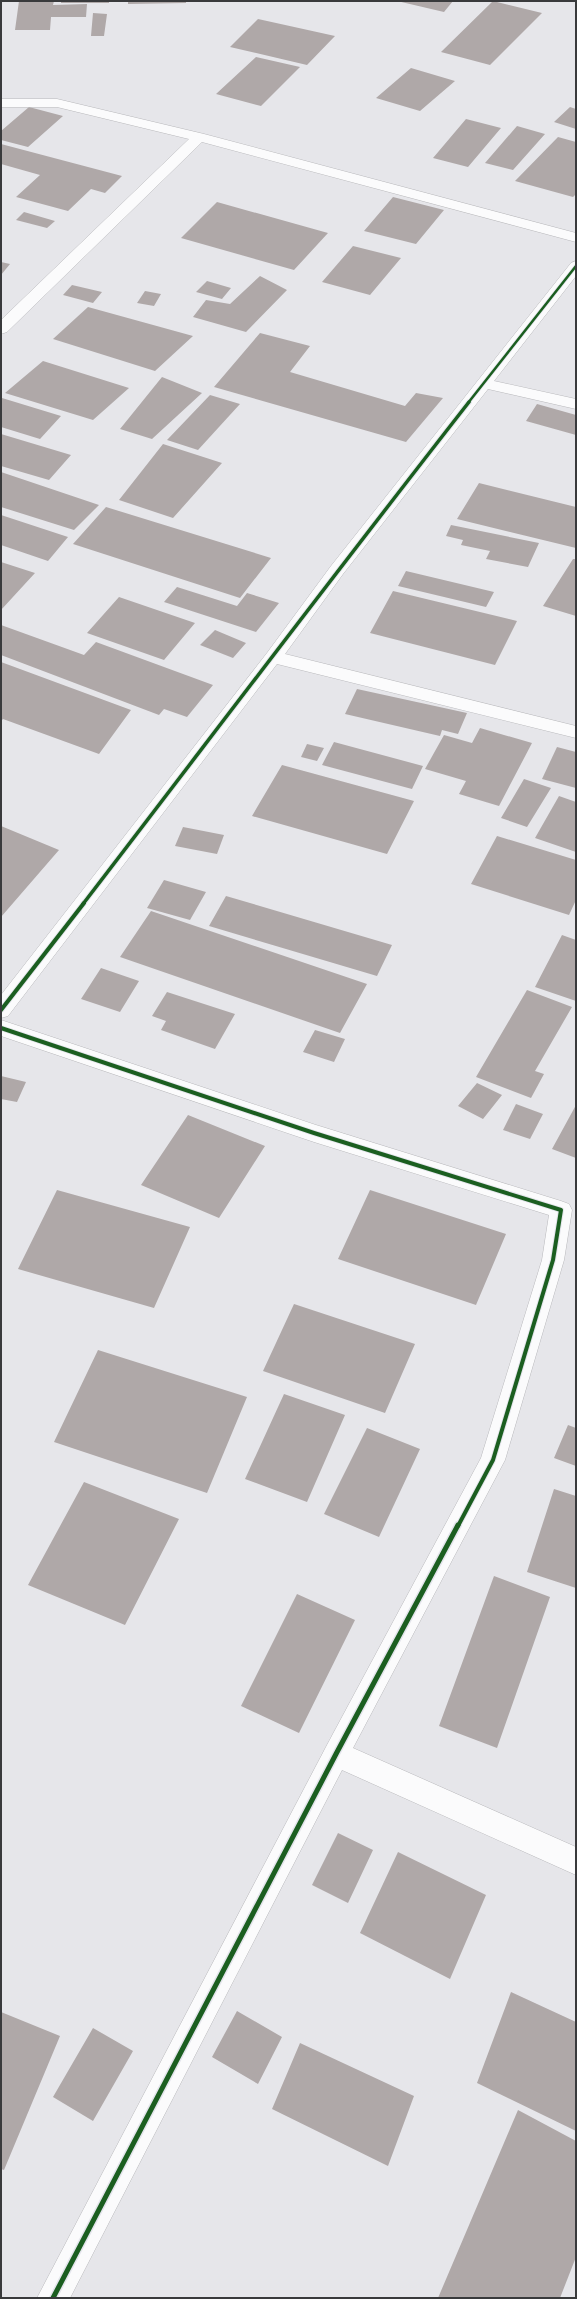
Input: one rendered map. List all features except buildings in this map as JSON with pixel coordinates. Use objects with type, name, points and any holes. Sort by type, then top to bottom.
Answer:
[{"type":"street","points":[[1,103],[57,103],[199,136],[576,238]]},
{"type":"street","points":[[1,329],[199,136]]},
{"type":"street","points":[[1,1010],[273,657],[337,570],[576,266]]},
{"type":"street","points":[[484,382],[576,404]]},
{"type":"street","points":[[273,657],[576,732]]},
{"type":"street","points":[[1,1028],[314,1133],[569,1212],[553,1260],[493,1460],[336,1754],[53,2298]]},
{"type":"street","points":[[336,1754],[576,1860]]},
{"type":"cycle path","points":[[1,1010],[273,657],[337,570],[576,266]]},
{"type":"cycle path","points":[[1,1028],[314,1133],[561,1210],[553,1260],[493,1460],[336,1754],[53,2298]]}]
